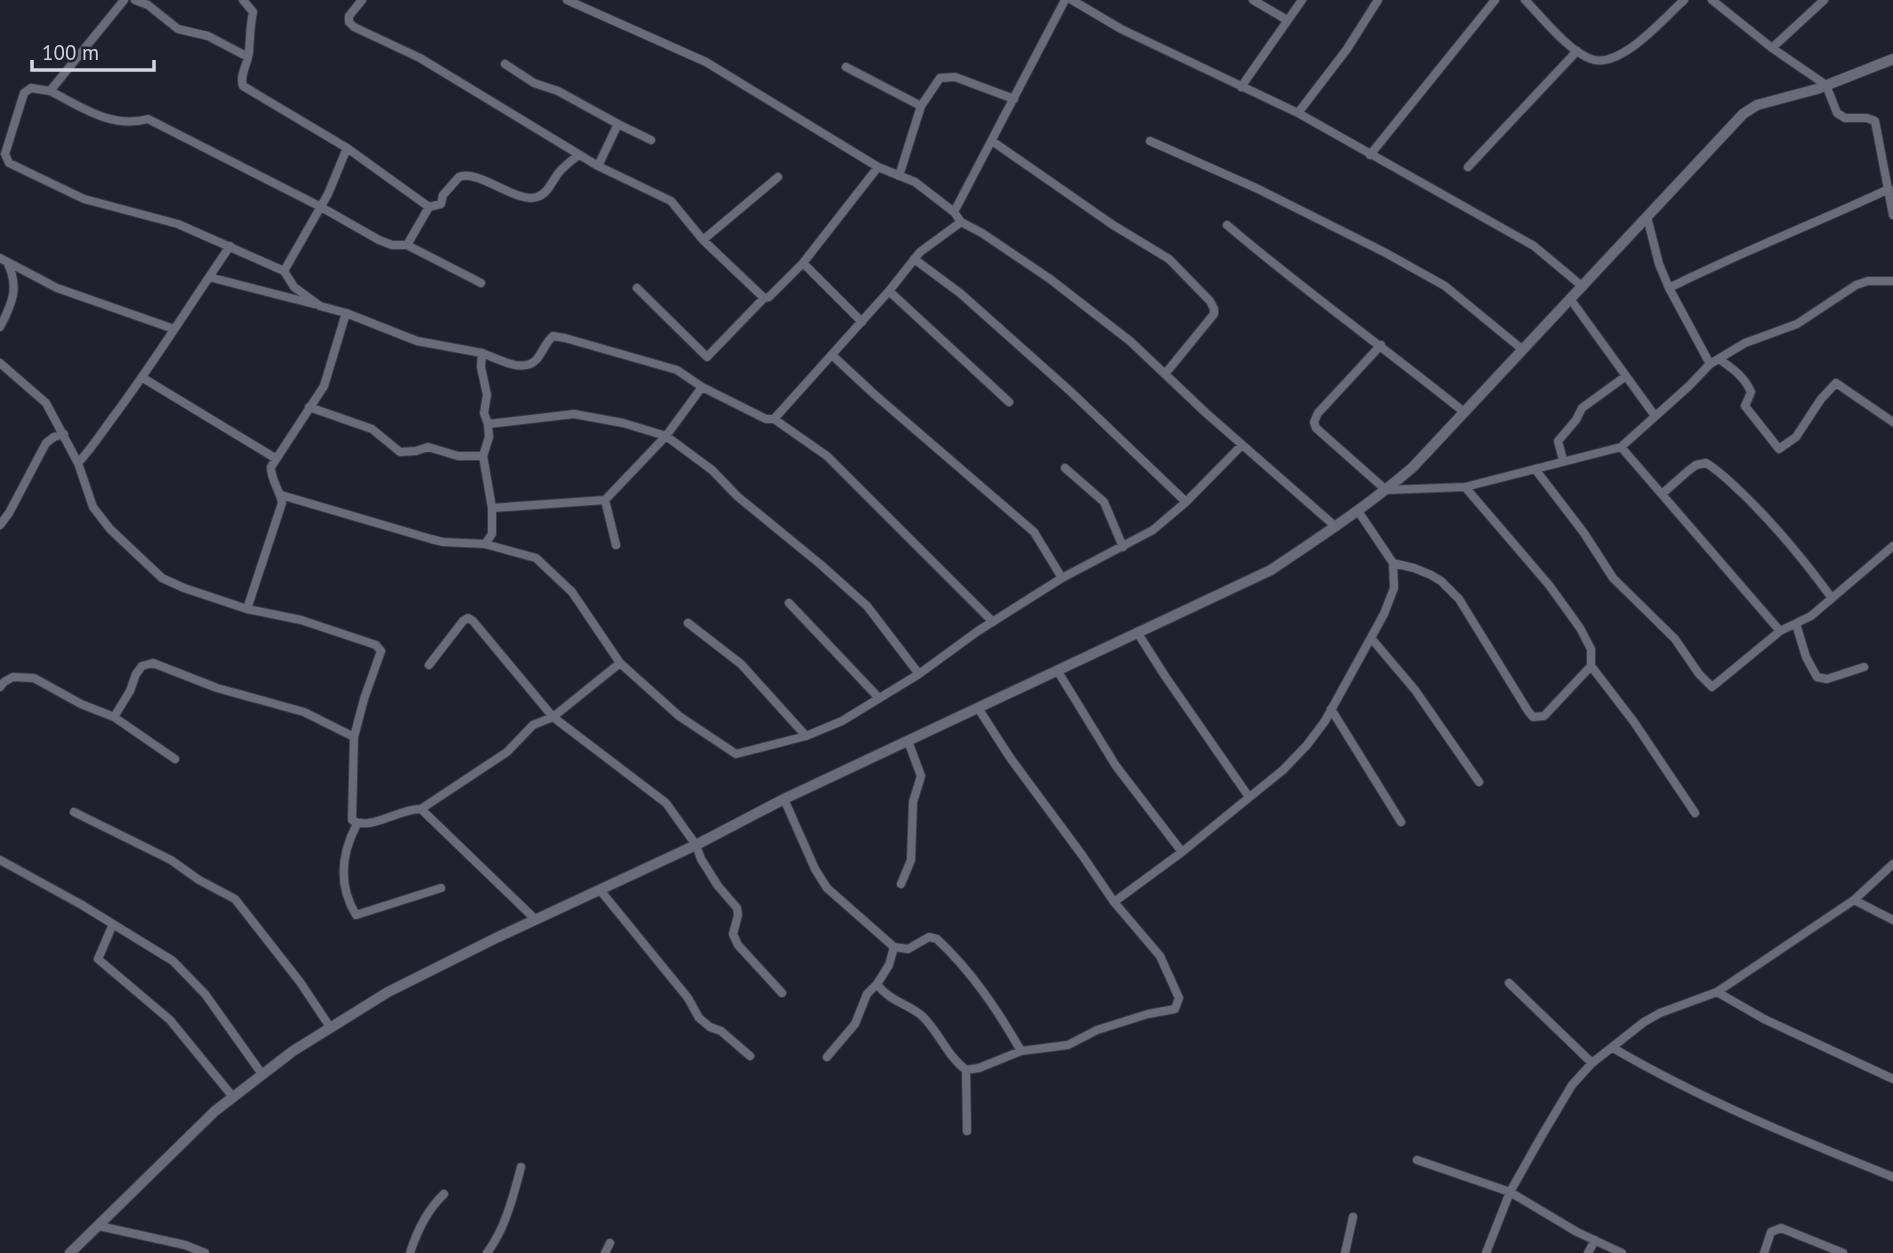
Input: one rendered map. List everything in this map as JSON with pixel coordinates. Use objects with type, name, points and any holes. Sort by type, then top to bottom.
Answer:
[{"type":"street","points":[[50,91],[124,0]]},
{"type":"street","points":[[135,0],[148,5],[178,29],[208,36],[248,57]]},
{"type":"street","points":[[243,0],[253,12],[248,36],[248,57],[241,81],[243,86],[347,148],[429,207]]},
{"type":"street","points":[[362,0],[349,16],[349,22],[354,27],[420,58],[598,166],[671,201],[703,240],[764,298]]},
{"type":"street","points":[[567,0],[706,62],[878,167],[915,182],[954,212],[961,222],[1050,279],[1130,341],[1336,527]]},
{"type":"street","points":[[954,212],[1065,0]]},
{"type":"street","points":[[1072,0],[1121,29],[1298,113],[1534,246],[1583,287]]},
{"type":"street","points":[[1253,0],[1287,20]]},
{"type":"street","points":[[1241,87],[1302,0]]},
{"type":"street","points":[[1298,113],[1347,49],[1378,0]]},
{"type":"street","points":[[1370,155],[1495,0]]},
{"type":"street","points":[[1525,0],[1577,51],[1591,60],[1606,61],[1625,53],[1684,0]]},
{"type":"street","points":[[1712,0],[1772,48],[1826,85],[1837,113],[1845,118],[1867,118],[1875,121],[1893,215]]},
{"type":"street","points":[[1772,48],[1825,0]]},
{"type":"street","points":[[1468,167],[1577,51]]},
{"type":"street","points":[[70,1253],[174,1150],[233,1097],[330,1027],[388,992],[696,845],[784,799],[1271,570],[1358,512],[1413,467],[1743,114],[1757,105],[1826,85],[1893,59]]},
{"type":"street","points":[[505,64],[534,83],[558,90],[651,140]]},
{"type":"street","points":[[846,67],[921,106]]},
{"type":"street","points":[[899,176],[921,106],[940,78],[956,77],[1014,99]]},
{"type":"street","points":[[320,306],[294,287],[284,271],[230,246],[178,224],[84,199],[9,163],[5,154],[24,93],[31,88],[50,91],[104,119],[132,123],[148,119],[321,207],[379,240],[392,245],[407,245],[481,283]]},
{"type":"street","points":[[598,166],[618,124]]},
{"type":"street","points":[[992,141],[1113,225],[1169,259],[1210,301],[1214,314],[1165,374]]},
{"type":"street","points":[[1150,141],[1279,199],[1445,286],[1523,350]]},
{"type":"street","points":[[284,271],[321,207],[347,148]]},
{"type":"street","points":[[407,245],[429,207],[441,204],[443,195],[459,177],[464,175],[520,195],[539,197],[547,191],[560,170],[579,155]]},
{"type":"street","points":[[636,288],[707,357],[764,298],[769,297],[803,263],[878,167]]},
{"type":"street","points":[[703,240],[778,177]]},
{"type":"street","points":[[1669,288],[1735,255],[1805,228],[1889,189]]},
{"type":"street","points":[[1647,217],[1659,264],[1669,288],[1710,364]]},
{"type":"street","points":[[774,419],[862,322],[914,259],[961,222]]},
{"type":"street","points":[[1227,225],[1275,266],[1381,345],[1464,412]]},
{"type":"street","points":[[78,463],[95,446],[103,430],[143,378],[230,246]]},
{"type":"street","points":[[914,259],[970,302],[1079,400],[1186,502]]},
{"type":"street","points":[[4,260],[57,288],[174,329]]},
{"type":"street","points":[[0,327],[12,304],[16,288],[13,274],[4,260]]},
{"type":"street","points":[[803,263],[862,322]]},
{"type":"street","points":[[209,277],[346,313],[417,341],[482,353],[519,366],[528,365],[537,358],[553,336],[677,370],[702,387],[766,419],[774,419],[827,456],[993,622]]},
{"type":"street","points":[[1381,345],[1318,414],[1314,422],[1316,428],[1386,490],[1465,487],[1621,447],[1710,364],[1745,343],[1797,324],[1856,285],[1868,281],[1893,281]]},
{"type":"street","points":[[889,291],[1009,402]]},
{"type":"street","points":[[1571,300],[1655,416]]},
{"type":"street","points":[[247,609],[282,503],[271,476],[271,467],[324,386],[346,313]]},
{"type":"street","points":[[482,353],[481,367],[486,395],[484,413],[489,437],[484,456],[492,508],[492,534],[485,544]]},
{"type":"street","points":[[832,355],[884,403],[1028,525],[1044,544],[1062,578]]},
{"type":"street","points":[[1719,359],[1746,382],[1751,392],[1745,405],[1779,449],[1796,438],[1821,399],[1836,383],[1893,422]]},
{"type":"street","points":[[0,363],[46,403],[78,463],[93,507],[110,529],[162,578],[247,609],[301,620],[376,645],[381,651],[354,737],[351,815],[357,824],[366,825],[412,808],[421,808],[507,752],[533,725],[553,717],[620,663]]},
{"type":"street","points":[[1563,460],[1558,441],[1576,420],[1582,408],[1626,376]]},
{"type":"street","points":[[143,378],[275,458]]},
{"type":"street","points":[[492,508],[605,500],[666,436],[702,387]]},
{"type":"street","points":[[309,407],[373,429],[400,452],[428,447],[458,457],[484,456]]},
{"type":"street","points":[[488,424],[574,414],[623,423],[666,436],[712,470],[737,496],[867,606],[919,674]]},
{"type":"street","points":[[0,525],[46,443],[64,434]]},
{"type":"street","points":[[281,495],[443,542],[485,544],[536,558],[572,592],[620,663],[679,716],[736,754],[806,736],[842,721],[919,674],[1062,578],[1153,530],[1186,502],[1242,444]]},
{"type":"street","points":[[1621,447],[1780,631]]},
{"type":"street","points":[[1662,494],[1696,465],[1706,463],[1716,469],[1800,554],[1831,597]]},
{"type":"street","points":[[1065,468],[1104,502],[1124,547]]},
{"type":"street","points":[[1535,469],[1584,533],[1613,578],[1675,639],[1699,674],[1712,687],[1780,631],[1811,616],[1893,546]]},
{"type":"street","points":[[1465,487],[1549,585],[1580,628],[1591,653],[1591,666],[1634,722],[1695,813]]},
{"type":"street","points":[[605,500],[616,545]]},
{"type":"street","points":[[1114,902],[1182,852],[1283,770],[1307,745],[1331,709],[1371,638],[1394,588],[1393,563],[1358,512]]},
{"type":"street","points":[[1393,563],[1431,575],[1460,599],[1533,717],[1544,716],[1591,666]]},
{"type":"street","points":[[789,603],[878,697]]},
{"type":"street","points":[[429,665],[468,618],[553,717],[666,803],[696,845],[701,859],[718,886],[737,908],[733,934],[738,945],[782,993]]},
{"type":"street","points":[[688,623],[741,664],[806,736]]},
{"type":"street","points":[[1796,624],[1806,657],[1817,677],[1826,679],[1864,667]]},
{"type":"street","points":[[1137,632],[1250,797]]},
{"type":"street","points":[[1371,638],[1415,690],[1479,782]]},
{"type":"street","points":[[114,717],[130,691],[136,674],[142,666],[153,663],[217,688],[304,712],[354,737]]},
{"type":"street","points":[[1057,670],[1116,766],[1182,852]]},
{"type":"street","points":[[0,687],[13,677],[34,678],[81,704],[114,717],[175,758]]},
{"type":"street","points":[[877,984],[885,995],[920,1014],[955,1062],[966,1070],[979,1069],[1020,1051],[1068,1045],[1097,1030],[1148,1014],[1175,1009],[1179,998],[1160,956],[1114,902],[1083,855],[1011,759],[978,708]]},
{"type":"street","points":[[1331,709],[1401,822]]},
{"type":"street","points":[[901,884],[911,860],[913,802],[921,776],[908,741]]},
{"type":"street","points":[[784,799],[815,869],[827,888],[894,947],[908,949],[929,937],[937,939],[953,954],[988,997],[1020,1051]]},
{"type":"street","points":[[421,808],[536,920]]},
{"type":"street","points":[[74,812],[171,860],[199,880],[235,899],[300,982],[330,1027]]},
{"type":"street","points":[[357,824],[350,837],[342,879],[356,915],[441,888]]},
{"type":"street","points":[[0,860],[173,961],[205,994],[262,1074]]},
{"type":"street","points":[[1486,1253],[1510,1192],[1558,1106],[1592,1063],[1644,1022],[1660,1013],[1717,992],[1854,900],[1893,864]]},
{"type":"street","points":[[600,890],[688,998],[699,1018],[710,1027],[721,1031],[750,1056]]},
{"type":"street","points":[[1854,900],[1893,920]]},
{"type":"street","points":[[113,924],[98,959],[170,1020],[233,1097]]},
{"type":"street","points":[[827,1056],[855,1024],[867,994],[889,965],[894,947]]},
{"type":"street","points":[[1509,983],[1592,1063]]},
{"type":"street","points":[[1717,992],[1764,1019],[1893,1079]]},
{"type":"street","points":[[1613,1048],[1664,1078],[1708,1099],[1893,1177]]},
{"type":"street","points":[[966,1070],[967,1131]]},
{"type":"street","points":[[1417,1160],[1510,1192],[1622,1253]]},
{"type":"street","points":[[487,1253],[499,1237],[512,1203],[521,1167]]},
{"type":"street","points":[[410,1253],[424,1220],[444,1194]]},
{"type":"street","points":[[1345,1253],[1353,1217]]},
{"type":"street","points":[[99,1226],[186,1245],[205,1253]]},
{"type":"street","points":[[1764,1253],[1771,1232],[1781,1228],[1843,1253]]},
{"type":"street","points":[[1588,1253],[1595,1240]]},
{"type":"street","points":[[606,1253],[610,1243]]}]
